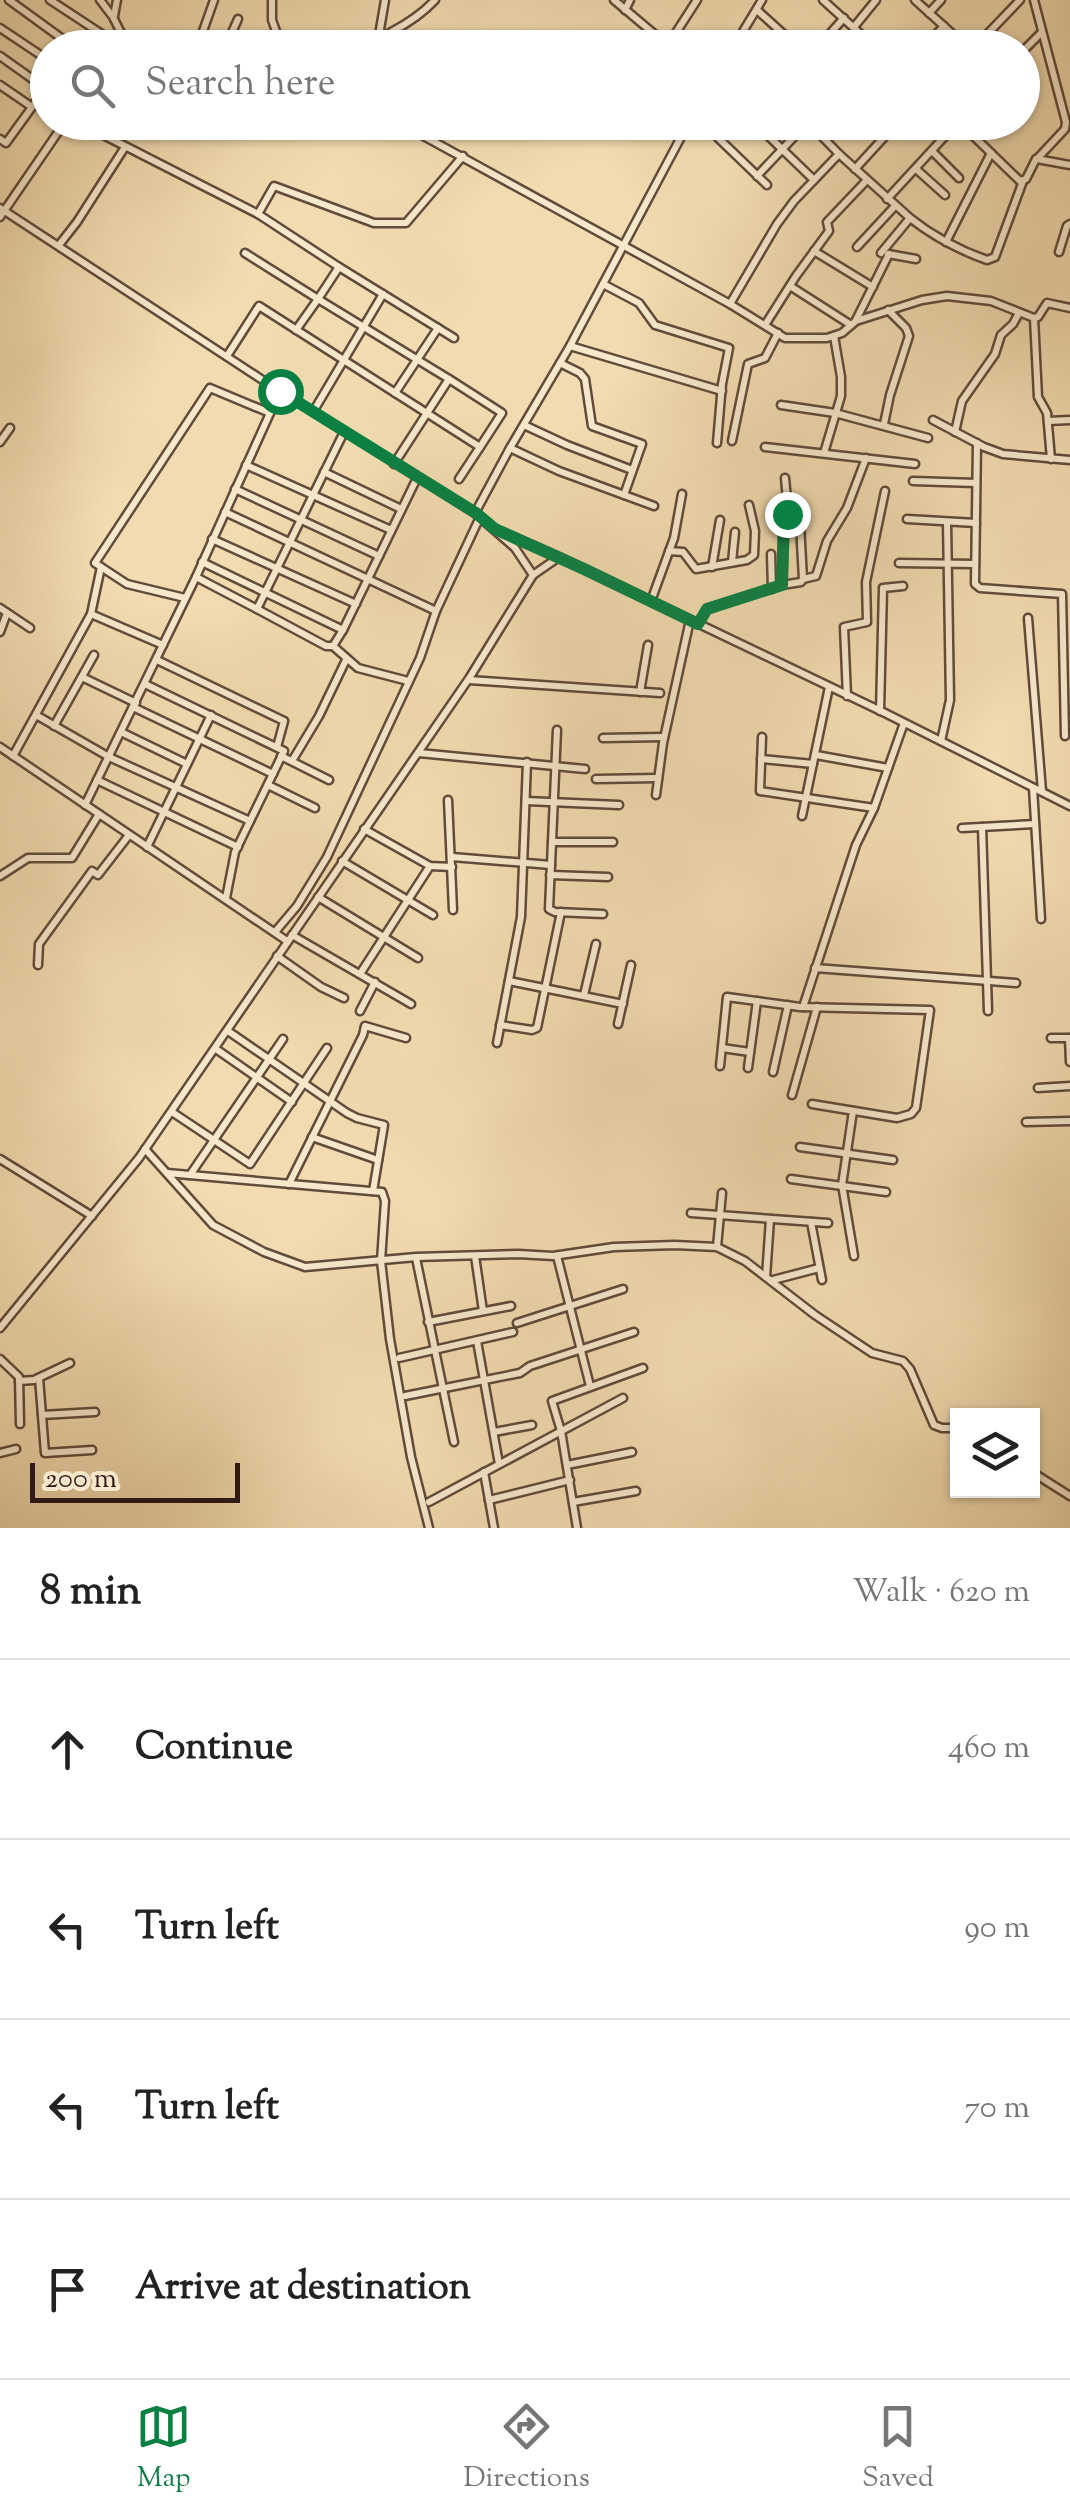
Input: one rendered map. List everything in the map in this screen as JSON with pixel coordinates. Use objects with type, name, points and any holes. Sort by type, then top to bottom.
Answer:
[{"type":"street","points":[[9,0],[50,30]]},
{"type":"street","points":[[50,0],[92,30]]},
{"type":"street","points":[[100,0],[120,30]]},
{"type":"street","points":[[113,17],[117,0]]},
{"type":"street","points":[[203,30],[214,0]]},
{"type":"street","points":[[272,0],[276,30]]},
{"type":"street","points":[[380,30],[384,0]]},
{"type":"street","points":[[394,30],[415,20],[436,0]]},
{"type":"street","points":[[614,0],[650,30]]},
{"type":"street","points":[[624,10],[630,0]]},
{"type":"street","points":[[679,30],[697,0]]},
{"type":"street","points":[[744,30],[762,0]]},
{"type":"street","points":[[823,0],[857,30]]},
{"type":"street","points":[[854,27],[876,0]]},
{"type":"street","points":[[915,0],[949,30]]},
{"type":"street","points":[[929,13],[940,0]]},
{"type":"street","points":[[989,30],[1020,0]]},
{"type":"street","points":[[826,140],[926,231],[987,260],[996,257],[1023,181],[1036,159],[1065,129],[1034,0]]},
{"type":"street","points":[[757,10],[779,30]]},
{"type":"street","points":[[833,30],[844,18]]},
{"type":"street","points":[[233,30],[238,19]]},
{"type":"street","points":[[940,30],[944,26]]},
{"type":"street","points":[[0,28],[30,48]]},
{"type":"street","points":[[0,56],[30,76]]},
{"type":"street","points":[[0,86],[30,106]]},
{"type":"street","points":[[0,150],[30,109]]},
{"type":"street","points":[[52,140],[2,212],[478,515],[515,548],[533,576]]},
{"type":"street","points":[[113,140],[258,214],[454,338]]},
{"type":"street","points":[[432,140],[785,338],[842,333],[853,323],[889,254]]},
{"type":"street","points":[[275,932],[327,858],[510,448],[570,346],[679,140]]},
{"type":"street","points":[[720,140],[767,185]]},
{"type":"street","points":[[773,140],[814,180]]},
{"type":"street","points":[[757,176],[792,140]]},
{"type":"street","points":[[855,169],[882,140]]},
{"type":"street","points":[[887,198],[942,140]]},
{"type":"street","points":[[977,140],[1023,181]]},
{"type":"street","points":[[59,246],[125,146]]},
{"type":"street","points":[[932,152],[960,178]]},
{"type":"street","points":[[730,304],[777,224],[838,154]]},
{"type":"street","points":[[946,242],[991,154]]},
{"type":"street","points":[[258,214],[274,186],[374,223],[406,223],[463,156]]},
{"type":"street","points":[[1036,159],[1070,165]]},
{"type":"street","points":[[916,169],[945,196]]},
{"type":"street","points":[[766,326],[829,231],[827,222],[867,180]]},
{"type":"street","points":[[856,247],[896,206]]},
{"type":"street","points":[[910,218],[882,252],[916,259]]},
{"type":"street","points":[[1060,252],[1066,226],[1070,224]]},
{"type":"street","points":[[814,252],[873,287]]},
{"type":"street","points":[[244,254],[502,413],[459,479]]},
{"type":"street","points":[[296,330],[339,267]]},
{"type":"street","points":[[603,284],[639,302],[655,326],[728,348],[717,443]]},
{"type":"street","points":[[790,286],[853,323]]},
{"type":"street","points":[[312,412],[384,294]]},
{"type":"street","points":[[853,323],[922,300],[960,296],[991,301],[1034,318],[1047,303],[1070,308]]},
{"type":"street","points":[[227,356],[259,306],[480,448]]},
{"type":"street","points":[[884,424],[909,336],[888,310]]},
{"type":"street","points":[[955,432],[970,386],[981,377],[1001,335],[1019,313]]},
{"type":"street","points":[[1034,318],[1038,396],[1047,413],[1052,459]]},
{"type":"street","points":[[395,393],[438,328]]},
{"type":"street","points":[[732,441],[748,364],[766,358],[778,334]]},
{"type":"street","points":[[824,453],[840,396],[834,336]]},
{"type":"street","points":[[570,346],[722,391]]},
{"type":"street","points":[[560,363],[585,378],[592,426],[641,442],[624,495]]},
{"type":"street","points":[[394,464],[450,379]]},
{"type":"street","points":[[185,598],[127,584],[95,564],[210,388],[270,413]]},
{"type":"street","points":[[85,805],[196,578],[280,391]]},
{"type":"street","points":[[781,404],[835,412],[928,438]]},
{"type":"street","points":[[932,420],[1003,454],[1070,460]]},
{"type":"street","points":[[1048,421],[1070,420]]},
{"type":"street","points":[[524,424],[632,470]]},
{"type":"street","points":[[0,442],[10,428]]},
{"type":"street","points":[[257,609],[344,432]]},
{"type":"street","points":[[977,444],[975,584],[980,588],[1062,594],[1065,736]]},
{"type":"street","points":[[766,446],[915,464]]},
{"type":"street","points":[[510,448],[559,471],[654,506]]},
{"type":"street","points":[[656,795],[664,738],[694,622],[707,609],[816,576],[827,541],[847,508],[866,458]]},
{"type":"street","points":[[246,465],[391,530]]},
{"type":"street","points":[[324,472],[402,509]]},
{"type":"street","points":[[333,646],[417,478]]},
{"type":"street","points":[[782,585],[784,517],[788,512],[786,478]]},
{"type":"street","points":[[913,482],[976,483]]},
{"type":"street","points":[[235,490],[379,556]]},
{"type":"street","points":[[847,696],[844,626],[867,622],[866,582],[885,491]]},
{"type":"street","points":[[652,601],[678,524],[682,494]]},
{"type":"street","points":[[669,551],[683,552],[696,569],[747,560],[754,555],[750,504]]},
{"type":"street","points":[[799,506],[804,578]]},
{"type":"street","points":[[225,512],[436,611]]},
{"type":"street","points":[[907,519],[976,522]]},
{"type":"street","points":[[712,567],[720,520]]},
{"type":"street","points":[[941,741],[950,700],[946,522]]},
{"type":"street","points":[[495,529],[652,601],[1070,806]]},
{"type":"street","points":[[732,562],[735,532]]},
{"type":"street","points":[[212,540],[356,604]]},
{"type":"street","points":[[771,554],[772,589]]},
{"type":"street","points":[[0,1328],[146,1149],[468,680],[533,576],[558,557]]},
{"type":"street","points":[[202,562],[343,630]]},
{"type":"street","points":[[899,563],[975,564]]},
{"type":"street","points":[[13,756],[91,614],[101,567]]},
{"type":"street","points":[[196,578],[326,646],[333,646],[367,673],[408,682]]},
{"type":"street","points":[[880,711],[883,588],[903,586]]},
{"type":"street","points":[[0,632],[4,610],[30,628]]},
{"type":"street","points":[[91,614],[164,645]]},
{"type":"street","points":[[1028,618],[1042,792]]},
{"type":"street","points":[[640,692],[648,645]]},
{"type":"street","points":[[54,726],[94,655]]},
{"type":"street","points":[[157,660],[279,717],[284,721],[277,748]]},
{"type":"street","points":[[292,761],[346,660]]},
{"type":"street","points":[[82,677],[273,774]]},
{"type":"street","points":[[468,680],[660,693]]},
{"type":"street","points":[[145,684],[284,751],[238,846],[225,899]]},
{"type":"street","points":[[802,816],[829,688]]},
{"type":"street","points":[[36,715],[109,756],[250,821]]},
{"type":"street","points":[[146,847],[211,716]]},
{"type":"street","points":[[803,1006],[856,845],[874,808],[904,723]]},
{"type":"street","points":[[557,730],[549,908],[603,914]]},
{"type":"street","points":[[121,732],[187,764]]},
{"type":"street","points":[[762,737],[760,791],[874,808]]},
{"type":"street","points":[[603,738],[664,738]]},
{"type":"street","points":[[0,747],[275,932],[376,982],[411,1004]]},
{"type":"street","points":[[418,753],[585,769]]},
{"type":"street","points":[[282,756],[329,780]]},
{"type":"street","points":[[761,759],[814,759],[888,768]]},
{"type":"street","points":[[497,1042],[521,917],[527,762]]},
{"type":"street","points":[[596,780],[658,778]]},
{"type":"street","points":[[97,780],[238,846]]},
{"type":"street","points":[[268,784],[315,808]]},
{"type":"street","points":[[1032,787],[1041,919]]},
{"type":"street","points":[[448,800],[453,910]]},
{"type":"street","points":[[526,801],[619,805]]},
{"type":"street","points":[[0,876],[28,858],[72,858],[99,814]]},
{"type":"street","points":[[962,828],[1035,824]]},
{"type":"street","points":[[982,826],[988,1011]]},
{"type":"street","points":[[364,830],[430,866],[452,867]]},
{"type":"street","points":[[38,964],[39,944],[92,872],[98,875],[129,835]]},
{"type":"street","points":[[552,842],[613,842]]},
{"type":"street","points":[[452,857],[551,865]]},
{"type":"street","points":[[342,861],[433,915]]},
{"type":"street","points":[[360,974],[430,866]]},
{"type":"street","points":[[550,875],[608,878]]},
{"type":"street","points":[[318,897],[418,958]]},
{"type":"street","points":[[500,1026],[538,1028],[562,912]]},
{"type":"street","points":[[584,996],[596,944]]},
{"type":"street","points":[[277,956],[344,998]]},
{"type":"street","points":[[618,1024],[632,964]]},
{"type":"street","points":[[816,968],[1016,983]]},
{"type":"street","points":[[509,981],[622,1004]]},
{"type":"street","points":[[360,1012],[376,982]]},
{"type":"street","points":[[720,1066],[727,996],[788,1005],[930,1010],[914,1112],[897,1118],[812,1104]]},
{"type":"street","points":[[748,1068],[757,1001]]},
{"type":"street","points":[[773,1072],[788,1005]]},
{"type":"street","points":[[792,1094],[817,1006]]},
{"type":"street","points":[[289,1184],[364,1035],[365,1026],[406,1038]]},
{"type":"street","points":[[228,1032],[358,1118],[384,1124],[373,1191]]},
{"type":"street","points":[[1051,1038],[1069,1038],[1070,1062]]},
{"type":"street","points":[[190,1175],[283,1040]]},
{"type":"street","points":[[216,1048],[292,1102]]},
{"type":"street","points":[[172,1112],[250,1164],[327,1048]]},
{"type":"street","points":[[722,1048],[750,1052]]},
{"type":"street","points":[[1038,1088],[1070,1086]]},
{"type":"street","points":[[853,1110],[842,1185],[854,1256]]},
{"type":"street","points":[[1026,1122],[1070,1121]]},
{"type":"street","points":[[312,1137],[378,1160]]},
{"type":"street","points":[[800,1147],[893,1160]]},
{"type":"street","points":[[146,1149],[213,1226],[264,1252],[305,1266],[416,1257],[557,1256],[614,1247],[717,1247],[745,1261],[872,1353],[904,1361],[934,1425],[950,1428]]},
{"type":"street","points":[[0,1159],[92,1216]]},
{"type":"street","points":[[167,1174],[373,1191],[385,1196],[381,1261],[397,1382],[429,1528]]},
{"type":"street","points":[[791,1179],[886,1192]]},
{"type":"street","points":[[717,1247],[722,1193]]},
{"type":"street","points":[[691,1213],[828,1223]]},
{"type":"street","points":[[769,1279],[770,1218]]},
{"type":"street","points":[[810,1222],[822,1280]]},
{"type":"street","points":[[475,1256],[483,1311]]},
{"type":"street","points":[[557,1256],[590,1386]]},
{"type":"street","points":[[416,1257],[454,1442]]},
{"type":"street","points":[[769,1279],[819,1268]]},
{"type":"street","points":[[517,1324],[623,1289]]},
{"type":"street","points":[[428,1322],[512,1306]]},
{"type":"street","points":[[399,1358],[513,1332]]},
{"type":"street","points":[[405,1396],[520,1373],[634,1332]]},
{"type":"street","points":[[477,1341],[499,1464]]},
{"type":"street","points":[[0,1359],[19,1376],[20,1424]]},
{"type":"street","points":[[19,1381],[39,1378],[70,1363]]},
{"type":"street","points":[[565,1528],[577,1527],[553,1399],[643,1368]]},
{"type":"street","points":[[39,1378],[46,1454],[92,1450]]},
{"type":"street","points":[[429,1502],[623,1398]]},
{"type":"street","points":[[42,1415],[95,1412]]},
{"type":"street","points":[[494,1432],[532,1424]]},
{"type":"street","points":[[0,1452],[16,1449]]},
{"type":"street","points":[[567,1464],[632,1452]]},
{"type":"street","points":[[484,1472],[494,1528]]},
{"type":"street","points":[[1040,1477],[1070,1496]]},
{"type":"street","points":[[489,1500],[570,1480]]},
{"type":"street","points":[[573,1502],[636,1492]]},
{"type":"route","points":[[280,391],[476,513],[495,529],[698,624],[707,609],[782,585],[787,514]]}]
